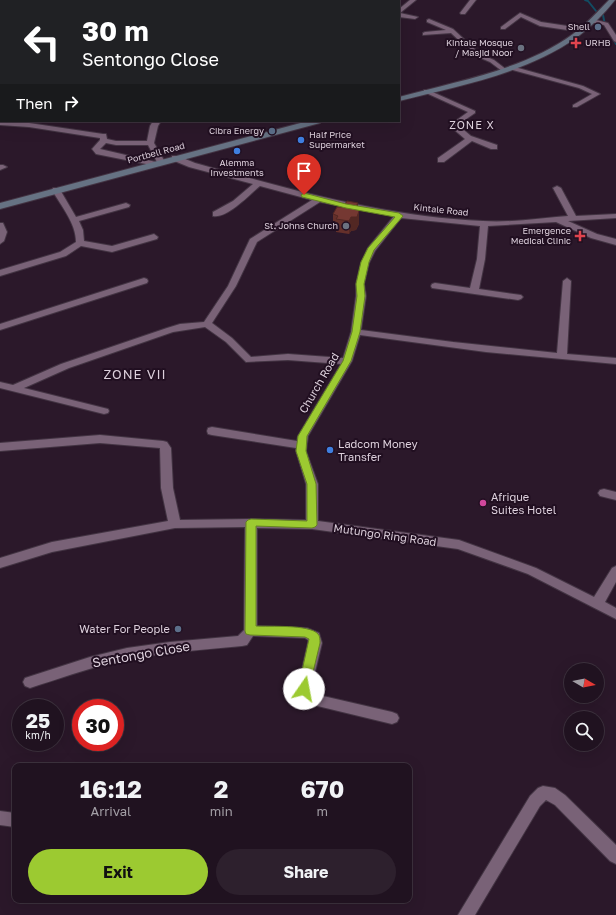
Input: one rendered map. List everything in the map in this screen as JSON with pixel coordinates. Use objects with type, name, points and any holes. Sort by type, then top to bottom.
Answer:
[{"type":"main road","points":[[400,99],[507,69],[550,51],[574,37],[612,0]]},
{"type":"main road","name":"Portbell Road","points":[[0,206],[313,122]]},
{"type":"street","points":[[400,13],[413,0]]},
{"type":"street","points":[[463,13],[473,0]]},
{"type":"street","points":[[400,14],[415,17]]},
{"type":"street","points":[[502,28],[513,19],[521,15],[540,24],[581,30]]},
{"type":"street","points":[[429,21],[452,31],[478,55],[507,69],[581,88],[597,94],[575,106]]},
{"type":"street","points":[[592,21],[606,24],[616,40]]},
{"type":"street","points":[[425,34],[452,31]]},
{"type":"street","points":[[426,91],[473,112],[456,123],[455,127],[469,138],[494,147]]},
{"type":"street","points":[[156,122],[150,143],[157,163]]},
{"type":"street","points":[[0,123],[103,136],[104,140],[116,143],[150,143]]},
{"type":"street","points":[[441,160],[469,140],[469,138]]},
{"type":"street","points":[[104,140],[96,149],[99,152],[157,163]]},
{"type":"street","name":"Kintale Road","points":[[175,158],[192,165],[319,199],[399,216],[484,224],[616,216]]},
{"type":"street","points":[[216,214],[236,203],[258,183]]},
{"type":"street","points":[[557,188],[573,218]]},
{"type":"street","points":[[56,190],[74,220],[81,239],[80,243]]},
{"type":"street","points":[[207,324],[232,286],[253,241],[319,199]]},
{"type":"street","points":[[74,220],[126,205]]},
{"type":"street","name":"Church Road","points":[[301,445],[303,436],[347,361],[356,332],[361,296],[360,284],[365,262],[371,250],[399,216]]},
{"type":"street","points":[[558,220],[588,234],[616,242]]},
{"type":"street","points":[[474,291],[481,259],[484,224]]},
{"type":"street","points":[[0,225],[2,232],[0,241]]},
{"type":"street","points":[[0,273],[63,254],[80,243],[112,249],[154,237]]},
{"type":"street","points":[[0,328],[144,281]]},
{"type":"street","points":[[562,357],[566,281]]},
{"type":"street","points":[[435,286],[518,297]]},
{"type":"street","points":[[13,389],[65,366],[170,330],[180,327],[207,324],[229,340],[249,360],[288,357],[347,361]]},
{"type":"street","points":[[356,332],[449,346],[616,361]]},
{"type":"street","points":[[0,385],[104,411]]},
{"type":"street","points":[[212,431],[301,445],[301,451],[312,484],[312,525]]},
{"type":"street","points":[[0,447],[100,439],[162,445],[166,448],[167,488],[175,524]]},
{"type":"street","points":[[604,493],[616,496]]},
{"type":"street","points":[[251,522],[250,631],[307,633],[314,637],[315,643],[303,695],[306,698],[392,718]]},
{"type":"street","name":"Mutungo Ring Road","points":[[0,563],[52,547],[175,524],[251,522],[312,525],[459,545],[518,564],[616,614]]},
{"type":"street","points":[[597,604],[616,571]]},
{"type":"street","name":"Sentongo Close","points":[[30,682],[87,663],[127,654],[170,647],[242,641],[250,631]]},
{"type":"street","points":[[466,915],[535,801],[543,794],[550,794],[560,800],[616,856]]},
{"type":"street","points":[[0,818],[12,820]]},
{"type":"building","points":[[347,201],[358,203],[355,208],[359,211],[357,217],[351,217],[349,221],[336,219],[338,216],[333,214],[337,207],[343,207]]},
{"type":"waterway","points":[[585,0],[588,1],[596,11]]},
{"type":"waterway","points":[[603,15],[605,25]]},
{"type":"waterway","points":[[613,39],[616,44]]},
{"type":"place","name":"Shell","points":[[598,27]]},
{"type":"place","name":"URHB","points":[[576,43]]},
{"type":"place","name":"Kintale Mosque / Masjid Noor","points":[[521,48]]},
{"type":"place","name":"Cibra Energy","points":[[272,131]]},
{"type":"place","name":"Half Price Supermarket","points":[[301,140]]},
{"type":"place","name":"Alemma Investments","points":[[237,151]]},
{"type":"place","name":"St. Johns Church","points":[[346,226]]},
{"type":"place","name":"Emergence Medical Clinic","points":[[580,236]]},
{"type":"place","name":"Ladcom Money Transfer","points":[[330,450]]},
{"type":"place","name":"Afrique Suites Hotel","points":[[483,503]]},
{"type":"place","name":"Water For People","points":[[178,629]]},
{"type":"district","name":"ZONE X","points":[[472,125]]},
{"type":"district","name":"ZONE VII","points":[[135,374]]},
{"type":"route","points":[[304,195],[346,206],[399,216],[371,250],[365,262],[360,284],[361,296],[356,332],[347,361],[303,436],[301,451],[310,473],[312,484],[312,525],[251,522],[250,631],[307,633],[314,637],[315,643],[304,689]]}]
